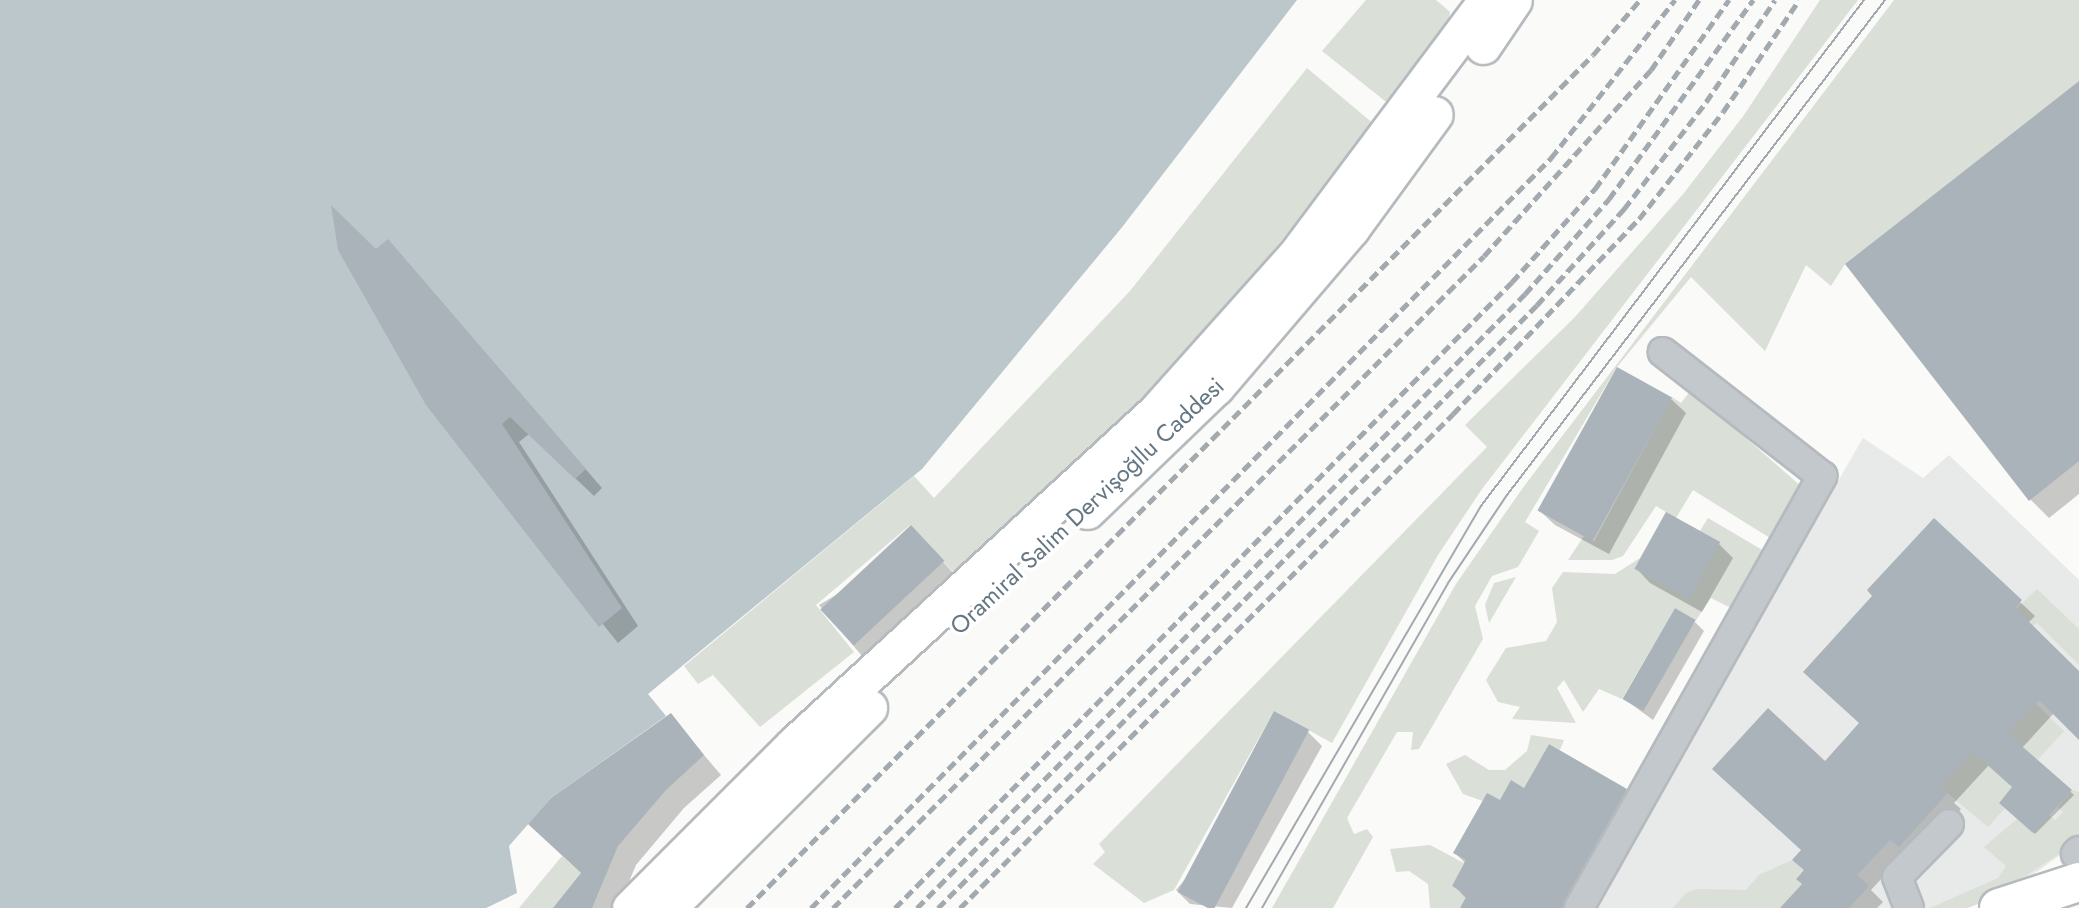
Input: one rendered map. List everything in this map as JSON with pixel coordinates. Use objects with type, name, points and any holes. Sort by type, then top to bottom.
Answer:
[{"type":"highway","points":[[1999,908],[2078,862]]},
{"type":"main road","name":"Oramiral Salim Dervişoğllu Caddesi","points":[[668,908],[834,740],[1105,494],[1216,387],[1351,229],[1514,0]]},
{"type":"main road","name":"Oramiral Salim Dervişoğllu Caddesi","points":[[630,908],[794,744],[1155,412],[1297,254],[1475,9]]},
{"type":"lane","points":[[1579,908],[1822,476],[1663,352]]},
{"type":"lane","points":[[1909,908],[1897,877],[1949,824]]},
{"type":"shaded area","points":[[0,0],[1297,0],[1123,226],[922,469],[648,694],[666,716],[551,798],[509,846],[517,893],[486,908],[0,908]]},
{"type":"shaded area","points":[[1366,0],[1436,0],[1450,12],[1448,24],[1390,105],[1322,51]]},
{"type":"shaded area","points":[[1820,0],[1858,0],[1482,489],[1438,555],[1332,743],[1274,711],[1174,890],[1144,903],[1093,864],[1105,852],[1099,844],[1487,447],[1465,425],[1575,317],[1684,193],[1744,115]]},
{"type":"shaded area","points":[[1894,0],[2079,0],[2079,81],[1845,264],[1831,286],[1806,265],[1765,351],[1691,277],[1617,367],[1525,522],[1539,531],[1518,567],[1492,576],[1475,606],[1483,639],[1419,749],[1411,750],[1413,732],[1397,732],[1347,818],[1354,834],[1367,829],[1373,837],[1333,908],[1272,908],[1456,584],[1522,489]]},
{"type":"shaded area","points":[[1307,68],[1375,125],[1244,287],[1134,407],[956,575],[910,525],[816,605],[854,652],[760,727],[713,675],[698,684],[684,666],[914,476],[934,498],[1130,291]]},
{"type":"shaded area","points":[[1691,390],[1802,487],[1770,538],[1693,490],[1676,518],[1700,531],[1708,518],[1764,551],[1731,608],[1711,598],[1696,620],[1675,608],[1622,699],[1599,689],[1583,712],[1564,680],[1557,688],[1576,723],[1512,719],[1520,707],[1498,702],[1486,680],[1506,648],[1546,641],[1557,622],[1552,588],[1563,572],[1615,574],[1640,558],[1666,512],[1656,506],[1623,556],[1612,560],[1568,560],[1584,536],[1594,541],[1672,397],[1681,403]]},
{"type":"shaded area","points":[[1863,438],[1923,478],[1949,455],[2079,580],[2079,841],[2022,883],[1967,908],[1591,908]]},
{"type":"shaded area","points":[[1516,577],[1489,623],[1485,605],[1494,583]]},
{"type":"shaded area","points":[[2037,589],[2079,629],[2079,665],[2037,623],[2000,659],[1983,641]]},
{"type":"shaded area","points":[[2023,691],[2064,731],[1999,802],[2005,808],[1988,827],[1940,787]]},
{"type":"shaded area","points":[[1531,735],[1564,740],[1560,750],[1549,744],[1524,788],[1511,781],[1502,802],[1452,886],[1467,895],[1460,908],[1430,908],[1428,884],[1409,871],[1396,872],[1390,849],[1430,845],[1464,863],[1497,806],[1463,794],[1446,764],[1465,755],[1489,770],[1505,770],[1527,751]]},
{"type":"shaded area","points":[[2072,790],[2079,792],[2079,841],[1989,900],[1967,908],[1930,908],[1998,878],[2006,866],[1984,847],[2017,819],[2033,833],[2049,815],[2055,820],[2063,812],[2058,807]]},
{"type":"shaded area","points":[[562,856],[581,873],[566,908],[519,908]]},
{"type":"shaded area","points":[[1792,860],[1804,870],[1796,878],[1802,884],[1786,902],[1792,908],[1673,908],[1686,893],[1698,889],[1746,890],[1759,875]]},
{"type":"building","points":[[2079,81],[2079,461],[2029,501],[1845,264]]},
{"type":"building","points":[[331,205],[376,249],[388,239],[586,469],[575,479],[510,417],[502,424],[622,608],[599,627],[426,405],[338,250]]},
{"type":"building","points":[[1617,367],[1672,398],[1593,541],[1537,510]]},
{"type":"building","points":[[1666,512],[1720,542],[1689,599],[1634,569]]},
{"type":"building","points":[[1934,518],[2022,600],[2015,608],[2079,671],[2079,740],[2039,700],[2008,734],[2072,790],[2033,833],[1999,803],[2012,787],[1973,752],[1940,787],[1947,794],[1899,847],[1890,840],[1857,875],[1869,886],[1849,908],[1780,908],[1802,884],[1796,879],[1804,870],[1792,860],[1801,850],[1712,769],[1768,708],[1825,761],[1859,723],[1803,672],[1872,596],[1867,590]]},
{"type":"building","points":[[911,525],[944,561],[854,645],[820,610]]},
{"type":"building","points":[[1675,608],[1696,620],[1643,711],[1622,699]]},
{"type":"building","points":[[1274,711],[1309,730],[1215,908],[1208,908],[1178,892]]},
{"type":"building","points":[[671,713],[704,755],[666,790],[618,846],[592,908],[553,908],[581,873],[528,824],[551,798]]},
{"type":"building","points":[[1549,744],[1627,789],[1562,908],[1460,908],[1467,895],[1452,886],[1466,860],[1453,853],[1487,793],[1500,800],[1511,780],[1524,788]]},
{"type":"tram line","points":[[1246,908],[1481,506],[1864,0]]},
{"type":"tram line","points":[[1262,908],[1448,583],[1507,495],[1885,0]]},
{"type":"railway","points":[[747,908],[1593,55],[1640,0]]},
{"type":"railway","points":[[811,908],[1551,158],[1675,0]]},
{"type":"railway","points":[[833,908],[1484,256],[1651,70],[1699,0]]},
{"type":"railway","points":[[895,908],[1512,282],[1595,189],[1729,0]]},
{"type":"railway","points":[[917,908],[1525,294],[1609,199],[1753,0]]},
{"type":"railway","points":[[938,908],[1537,305],[1624,209],[1706,102],[1775,0]]},
{"type":"railway","points":[[960,908],[1453,414],[1639,219],[1723,112],[1799,0]]}]
